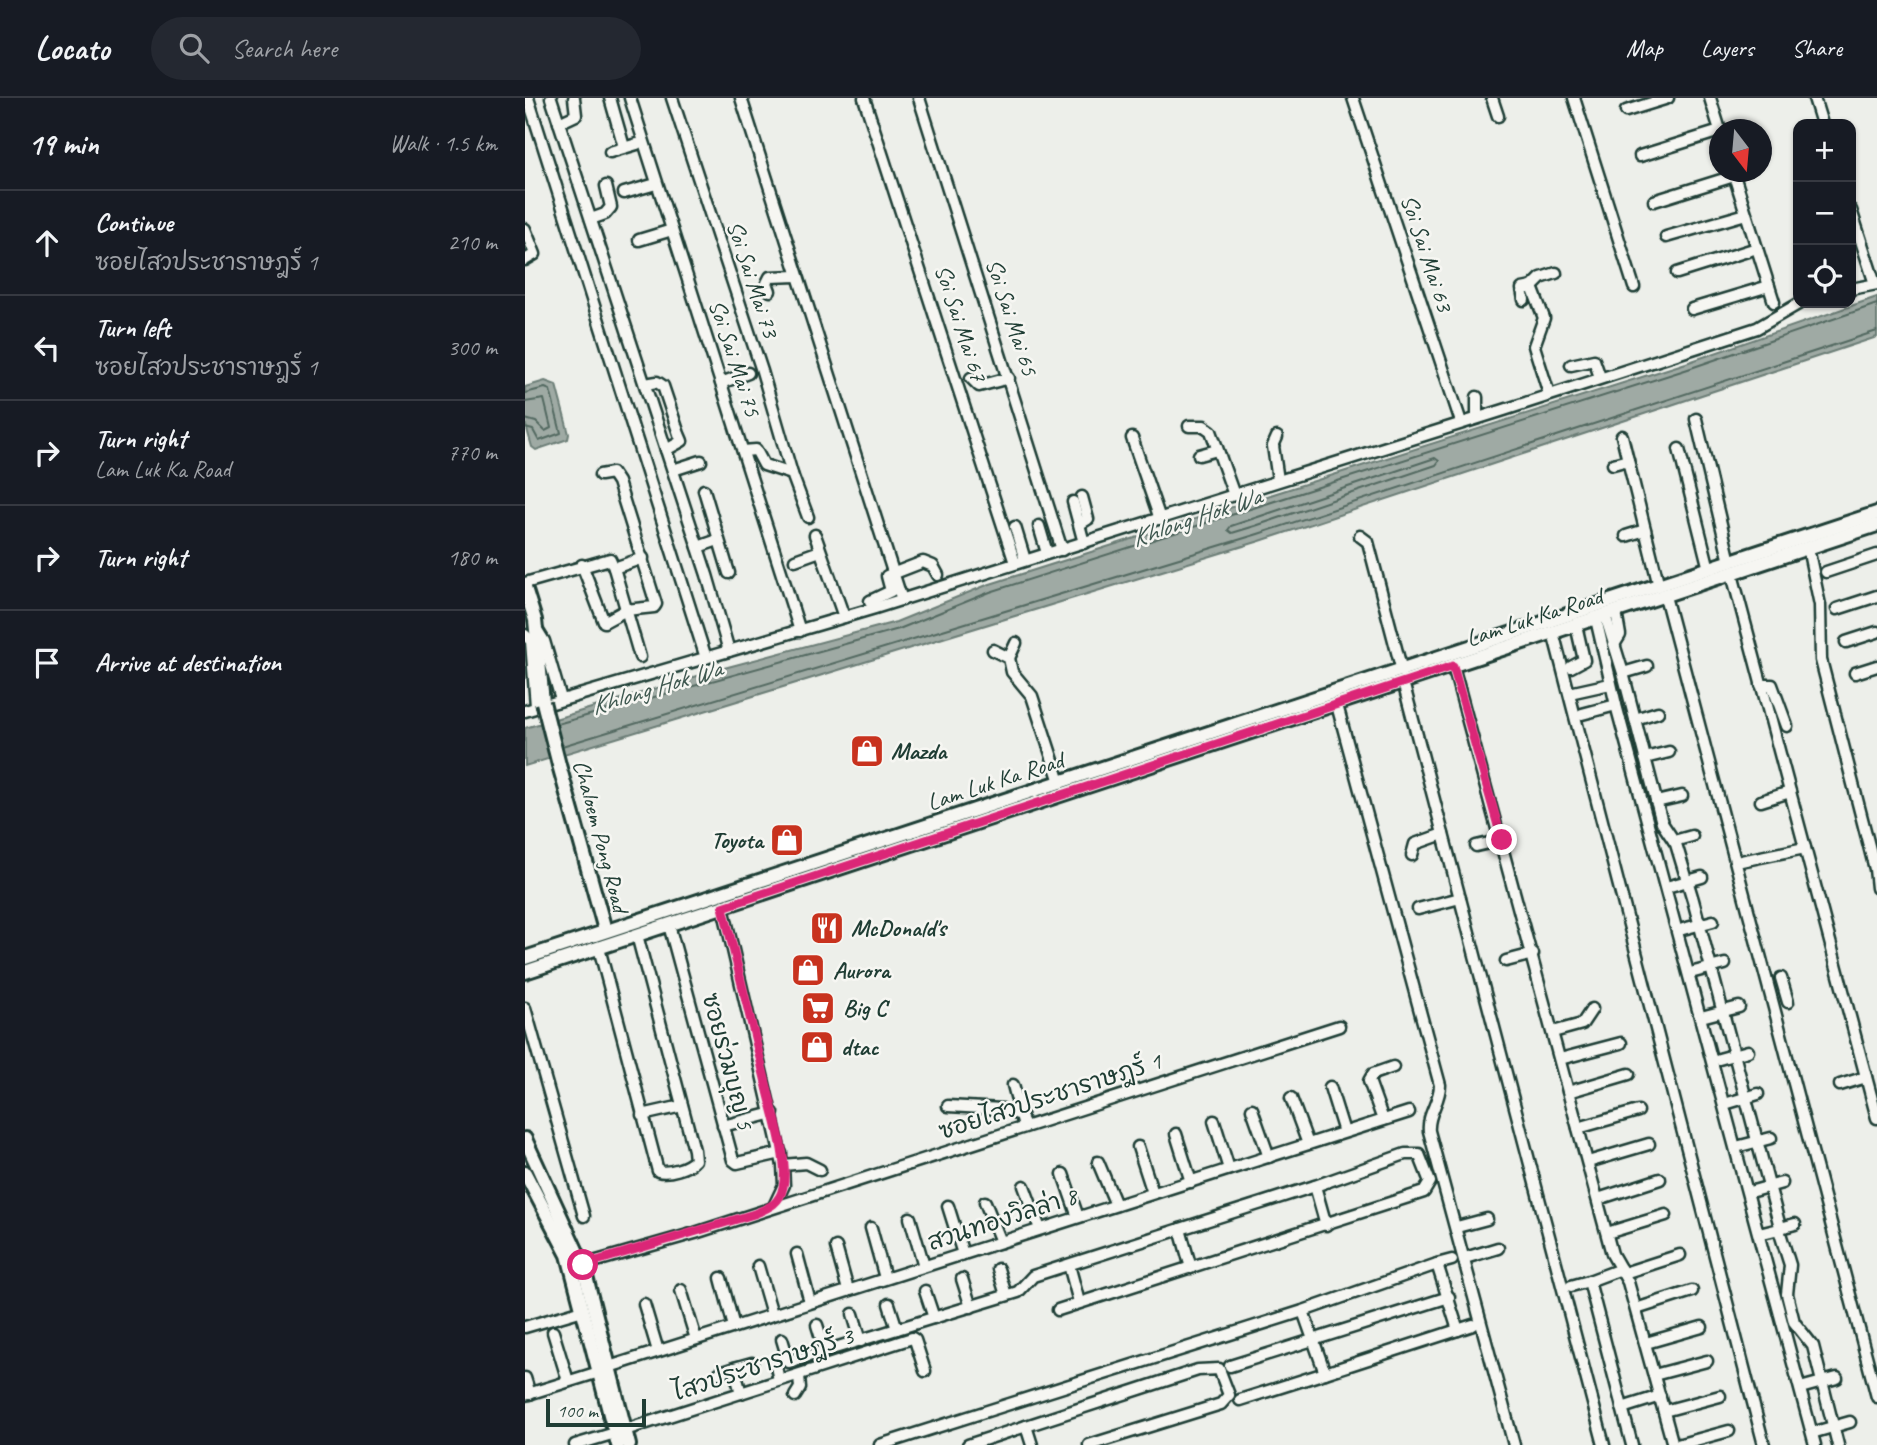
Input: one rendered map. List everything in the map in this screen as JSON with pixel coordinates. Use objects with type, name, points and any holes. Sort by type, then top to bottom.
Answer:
[{"type":"main road","name":"Lam Luk Ka Road","points":[[525,958],[1060,782],[1402,677],[1731,568],[1877,513]]},
{"type":"main road","name":"Lam Luk Ka Road","points":[[525,972],[1337,705],[1402,677],[1453,666],[1606,615],[1709,569],[1731,568],[1808,548],[1877,525]]},
{"type":"main road","name":"Chaloem Pong Road","points":[[525,588],[539,704],[605,930]]},
{"type":"main road","points":[[525,1139],[579,1269],[584,1301],[619,1436],[629,1445]]},
{"type":"main road","points":[[525,1173],[579,1269]]},
{"type":"street","points":[[528,98],[706,658]]},
{"type":"street","points":[[551,98],[698,547],[729,651]]},
{"type":"street","points":[[559,123],[576,115],[574,98]]},
{"type":"street","name":"Soi Sai Mai 73","points":[[672,98],[808,517]]},
{"type":"street","points":[[741,98],[902,600]]},
{"type":"street","name":"Soi Sai Mai 67","points":[[865,98],[1020,561]]},
{"type":"street","name":"Soi Sai Mai 65","points":[[919,98],[1062,550]]},
{"type":"street","name":"Soi Sai Mai 63","points":[[1353,98],[1461,422]]},
{"type":"street","points":[[1492,98],[1498,116]]},
{"type":"street","points":[[1574,98],[1634,286]]},
{"type":"street","points":[[1626,111],[1668,98]]},
{"type":"street","points":[[1710,98],[1717,119]]},
{"type":"street","points":[[1814,98],[1820,119]]},
{"type":"street","points":[[624,147],[611,102],[630,99]]},
{"type":"street","name":"Soi Sai Mai 75","points":[[630,99],[800,631]]},
{"type":"street","points":[[1640,156],[1709,134]]},
{"type":"street","points":[[610,152],[637,144]]},
{"type":"street","points":[[1654,201],[1710,182]]},
{"type":"street","points":[[1736,182],[1774,302]]},
{"type":"street","points":[[625,193],[656,184]]},
{"type":"street","points":[[591,219],[605,214],[611,207],[606,186]]},
{"type":"street","points":[[1666,237],[1746,214]]},
{"type":"street","points":[[1856,225],[1876,284],[1856,288]]},
{"type":"street","points":[[525,229],[535,254],[525,260]]},
{"type":"street","points":[[639,240],[672,230]]},
{"type":"street","points":[[1677,273],[1757,248]]},
{"type":"street","points":[[1524,300],[1522,289],[1532,287],[1541,278],[1556,273]]},
{"type":"street","points":[[770,291],[770,277],[797,276]]},
{"type":"street","points":[[1692,309],[1769,286]]},
{"type":"street","points":[[1532,287],[1544,318],[1534,346],[1549,394]]},
{"type":"street","points":[[525,711],[539,704],[800,631],[1160,519],[1758,328],[1793,307]]},
{"type":"street","points":[[1571,365],[1594,360],[1600,377]]},
{"type":"street","points":[[721,383],[748,373]]},
{"type":"street","points":[[971,378],[979,386],[1009,378]]},
{"type":"street","points":[[645,384],[657,382],[663,386],[680,434],[682,441],[666,450]]},
{"type":"street","points":[[1477,397],[1477,418]]},
{"type":"street","points":[[1696,419],[1761,685],[1877,1118]]},
{"type":"street","points":[[1189,426],[1200,425],[1209,429],[1234,495]]},
{"type":"street","points":[[1277,436],[1273,446],[1278,480]]},
{"type":"street","points":[[1622,436],[1877,1397]]},
{"type":"street","points":[[1132,438],[1160,519]]},
{"type":"street","points":[[1679,449],[1709,569]]},
{"type":"street","points":[[743,451],[757,450],[764,465],[792,474]]},
{"type":"street","points":[[1199,455],[1217,450]]},
{"type":"street","points":[[1613,464],[1628,460]]},
{"type":"street","points":[[673,470],[701,461]]},
{"type":"street","points":[[582,565],[601,620],[607,621],[626,610],[654,607],[656,604],[615,476],[600,475]]},
{"type":"street","points":[[704,490],[729,573]]},
{"type":"street","points":[[1077,500],[1088,519],[1080,524],[1084,543]]},
{"type":"street","points":[[1039,526],[1047,554]]},
{"type":"street","points":[[1015,527],[1020,561]]},
{"type":"street","points":[[1626,536],[1645,530]]},
{"type":"street","points":[[815,536],[844,617]]},
{"type":"street","points":[[1360,536],[1368,542],[1604,1445]]},
{"type":"street","points":[[698,547],[718,540]]},
{"type":"street","points":[[1808,548],[1820,605],[1821,660],[1876,870],[1877,888]]},
{"type":"street","points":[[795,560],[820,551]]},
{"type":"street","points":[[1826,572],[1877,555]]},
{"type":"street","points":[[614,568],[643,558]]},
{"type":"street","points":[[525,583],[610,559],[640,657]]},
{"type":"street","points":[[870,601],[891,591],[887,576],[893,571],[923,562],[933,566],[938,575]]},
{"type":"street","points":[[1837,609],[1877,596]]},
{"type":"street","points":[[832,621],[837,603]]},
{"type":"street","points":[[1606,615],[1620,635],[1615,643],[1656,802],[1662,823],[1675,841],[1687,881],[1768,1186],[1782,1227],[1790,1265],[1787,1294],[1794,1322],[1813,1346],[1838,1445]]},
{"type":"street","points":[[1606,615],[1610,684],[1815,1445]]},
{"type":"street","points":[[1571,667],[1584,660],[1576,625]]},
{"type":"street","points":[[532,631],[544,641],[561,699]]},
{"type":"street","points":[[1553,632],[1764,1445]]},
{"type":"street","points":[[1846,642],[1877,632]]},
{"type":"street","points":[[1016,643],[1009,658],[1012,672],[1032,696],[1060,782]]},
{"type":"street","points":[[993,650],[1009,658]]},
{"type":"street","points":[[1453,666],[1607,1233],[1615,1261],[1622,1271],[1636,1309],[1675,1445],[1729,1431]]},
{"type":"street","points":[[1623,673],[1647,666]]},
{"type":"street","points":[[1855,673],[1877,666]]},
{"type":"street","points":[[1574,692],[1610,684]]},
{"type":"street","points":[[1761,685],[1772,685],[1787,726]]},
{"type":"street","points":[[1337,705],[1440,1085],[1440,1095],[1428,1122],[1429,1131],[1514,1445]]},
{"type":"street","points":[[1582,714],[1616,705]]},
{"type":"street","points":[[1635,719],[1658,712]]},
{"type":"street","points":[[1645,758],[1669,752]]},
{"type":"street","points":[[1761,801],[1790,792]]},
{"type":"street","points":[[1656,802],[1682,796]]},
{"type":"street","points":[[1412,855],[1415,844],[1443,834]]},
{"type":"street","points":[[1675,841],[1692,836]]},
{"type":"street","points":[[1476,846],[1502,840]]},
{"type":"street","points":[[1741,861],[1805,848]]},
{"type":"street","points":[[1670,886],[1702,877]]},
{"type":"street","points":[[1418,909],[1460,898]]},
{"type":"street","points":[[723,907],[781,1153],[784,1185],[773,1206]]},
{"type":"street","points":[[1683,929],[1713,920]]},
{"type":"street","name":"ซอยร่วมบุญ 5","points":[[669,925],[735,1162],[781,1153]]},
{"type":"street","points":[[599,948],[659,1171],[677,1169],[695,1160],[637,935]]},
{"type":"street","points":[[1506,961],[1533,954]]},
{"type":"street","points":[[1694,972],[1725,964]]},
{"type":"street","points":[[1768,994],[1782,984],[1788,1002]]},
{"type":"street","points":[[1705,1016],[1739,1007]]},
{"type":"street","points":[[525,1009],[585,1216]]},
{"type":"street","points":[[1553,1032],[1582,1024],[1592,1009]]},
{"type":"street","name":"ซอยไสวประชาราษฎร์ 1","points":[[579,1269],[1023,1121],[1339,1026]]},
{"type":"street","points":[[1560,1059],[1621,1043]]},
{"type":"street","points":[[1719,1059],[1748,1051]]},
{"type":"street","points":[[1383,1121],[1369,1081],[1373,1074],[1393,1067]]},
{"type":"street","points":[[1568,1092],[1629,1074]]},
{"type":"street","points":[[1840,1085],[1865,1077]]},
{"type":"street","points":[[1013,1085],[1023,1121]]},
{"type":"street","points":[[1329,1087],[1344,1132]]},
{"type":"street","points":[[1728,1103],[1758,1094]]},
{"type":"street","points":[[1291,1098],[1307,1144]]},
{"type":"street","points":[[642,1115],[682,1106]]},
{"type":"street","points":[[948,1106],[1002,1110],[1023,1121]]},
{"type":"street","points":[[1252,1109],[1269,1157]]},
{"type":"street","points":[[1578,1128],[1638,1111]]},
{"type":"street","name":"สวนทองวิลล่า 8","points":[[527,1394],[1409,1112]]},
{"type":"street","points":[[723,1126],[773,1113]]},
{"type":"street","points":[[1214,1121],[1229,1169]]},
{"type":"street","points":[[1176,1134],[1191,1182]]},
{"type":"street","points":[[1740,1146],[1771,1138]]},
{"type":"street","points":[[1588,1162],[1649,1144]]},
{"type":"street","points":[[1138,1147],[1153,1193]]},
{"type":"street","points":[[782,1339],[789,1362],[1022,1290],[1033,1276],[1315,1186],[1405,1154],[1419,1154],[1423,1158],[1430,1182],[1424,1192],[1058,1310]]},
{"type":"street","points":[[1098,1162],[1116,1205]]},
{"type":"street","points":[[783,1165],[806,1163],[820,1170]]},
{"type":"street","points":[[1063,1174],[1078,1217]]},
{"type":"street","points":[[1598,1199],[1660,1179]]},
{"type":"street","points":[[1753,1191],[1782,1183]]},
{"type":"street","points":[[1024,1186],[1040,1229]]},
{"type":"street","points":[[1315,1186],[1326,1225]]},
{"type":"street","points":[[985,1202],[1001,1242]]},
{"type":"street","points":[[948,1206],[964,1254]]},
{"type":"street","points":[[1607,1233],[1666,1215]]},
{"type":"street","points":[[910,1218],[923,1266]]},
{"type":"street","points":[[1457,1227],[1487,1219]]},
{"type":"street","points":[[1763,1233],[1782,1227]]},
{"type":"street","points":[[871,1228],[885,1278]]},
{"type":"street","points":[[1180,1229],[1191,1268]]},
{"type":"street","points":[[836,1247],[848,1290]]},
{"type":"street","points":[[1465,1258],[1498,1248]]},
{"type":"street","points":[[797,1254],[810,1302]]},
{"type":"street","points":[[1571,1286],[1680,1255]]},
{"type":"street","points":[[880,1445],[1303,1311],[1452,1260]]},
{"type":"street","points":[[1437,1264],[1458,1330]]},
{"type":"street","points":[[1069,1265],[1079,1302]]},
{"type":"street","points":[[758,1266],[772,1314]]},
{"type":"street","points":[[998,1269],[1006,1295]]},
{"type":"street","points":[[721,1278],[734,1326]]},
{"type":"street","points":[[962,1279],[971,1307]]},
{"type":"street","points":[[1589,1281],[1632,1445]]},
{"type":"street","points":[[681,1290],[696,1339]]},
{"type":"street","points":[[925,1291],[933,1318]]},
{"type":"street","points":[[1636,1309],[1692,1291]]},
{"type":"street","points":[[1230,1367],[1448,1297]]},
{"type":"street","points":[[525,1327],[584,1301]]},
{"type":"street","points":[[644,1304],[658,1351]]},
{"type":"street","points":[[889,1304],[897,1329]]},
{"type":"street","points":[[1303,1311],[1325,1373]]},
{"type":"street","points":[[853,1314],[860,1341]]},
{"type":"street","points":[[817,1325],[825,1351]]},
{"type":"street","points":[[1240,1400],[1473,1325]]},
{"type":"street","points":[[1646,1343],[1702,1327]]},
{"type":"street","points":[[553,1332],[568,1381]]},
{"type":"street","name":"ไสวประชาราษฎร์ 3","points":[[575,1445],[619,1436],[779,1380],[914,1338],[925,1371]]},
{"type":"street","points":[[779,1380],[775,1362],[788,1359]]},
{"type":"street","points":[[1654,1375],[1707,1361]]},
{"type":"street","points":[[719,1373],[752,1363]]},
{"type":"street","points":[[734,1368],[741,1393]]},
{"type":"street","points":[[968,1445],[1198,1370],[1219,1369],[1229,1395],[1221,1404],[1089,1445]]},
{"type":"street","points":[[795,1396],[800,1388],[799,1375]]},
{"type":"street","points":[[525,1378],[527,1394]]},
{"type":"street","points":[[1804,1387],[1837,1378]]},
{"type":"street","points":[[1622,1408],[1660,1396]]},
{"type":"street","points":[[1664,1411],[1720,1396]]},
{"type":"street","points":[[1815,1432],[1850,1422]]},
{"type":"street","points":[[1026,1426],[1032,1445]]},
{"type":"water","points":[[1877,297],[1877,337],[1260,541],[525,766],[525,728],[724,668],[896,622],[987,585],[1686,363],[1845,308],[1856,308],[1856,304]]},
{"type":"water","points":[[545,381],[556,385],[569,434],[568,439],[536,450],[532,447],[525,422],[525,387]]},
{"type":"place","name":"Mazda","points":[[867,751]]},
{"type":"place","name":"Toyota","points":[[787,840]]},
{"type":"place","name":"McDonald's","points":[[827,928]]},
{"type":"place","name":"Aurora","points":[[808,970]]},
{"type":"place","name":"Big C","points":[[818,1008]]},
{"type":"place","name":"dtac","points":[[817,1047]]},
{"type":"route","points":[[583,1265],[754,1214],[773,1206],[780,1196],[784,1185],[783,1165],[773,1113],[723,907],[1453,666],[1502,840]]},
{"type":"water label","name":"Khlong Hok Wa","points":[[1196,517]]},
{"type":"water label","name":"Khlong Hok Wa","points":[[656,687]]}]
